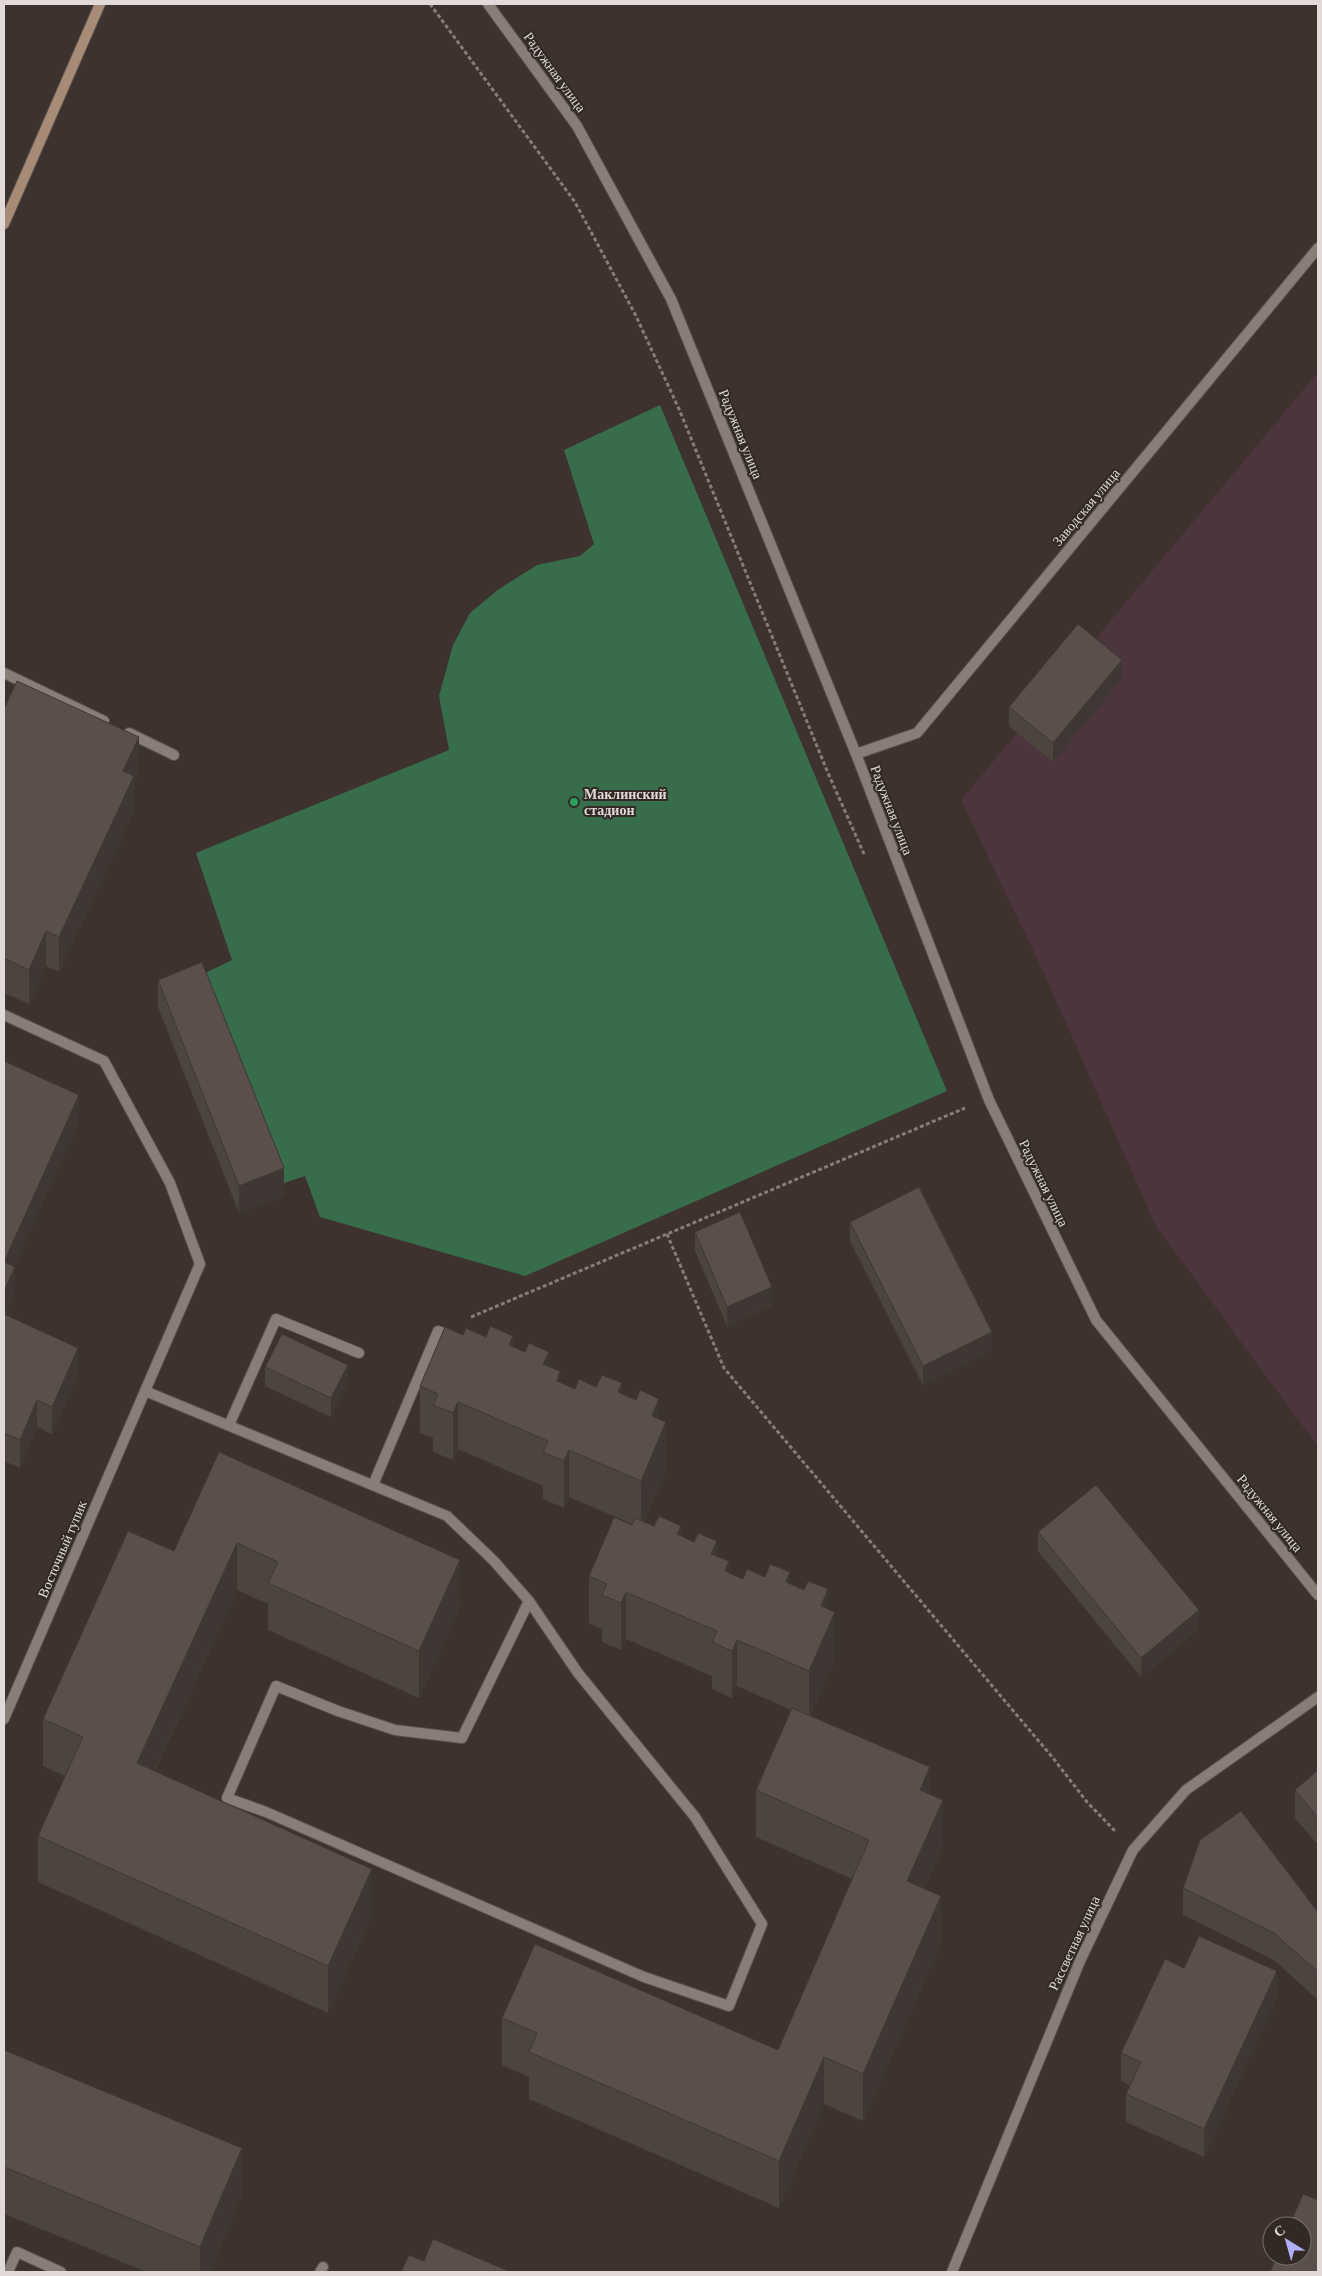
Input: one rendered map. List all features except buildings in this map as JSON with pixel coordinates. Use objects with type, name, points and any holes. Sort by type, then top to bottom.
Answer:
[{"type":"main road","points":[[4,224],[100,4]]},
{"type":"street","name":"Радужная улица","points":[[488,4],[577,126],[671,299],[856,754],[989,1100],[1096,1320],[1318,1595]]},
{"type":"street","name":"Заводская улица","points":[[856,754],[917,733],[1318,248]]},
{"type":"street","points":[[4,673],[174,756]]},
{"type":"street","name":"Восточный тупик","points":[[4,1015],[104,1061],[170,1182],[200,1264],[4,1718]]},
{"type":"street","points":[[228,1425],[276,1319],[359,1353]]},
{"type":"street","points":[[373,1485],[438,1331],[466,1342]]},
{"type":"street","points":[[145,1390],[447,1516],[494,1561],[529,1601],[578,1672],[695,1817],[762,1924],[729,2006],[644,1977],[266,1812],[227,1798],[276,1686],[338,1711],[395,1730],[462,1738],[529,1601]]},
{"type":"street","name":"Рассветная улица","points":[[952,2272],[1080,1960],[1133,1850],[1186,1790],[1318,1697]]},
{"type":"street","points":[[8,2272],[16,2252],[61,2272]]},
{"type":"path","points":[[430,4],[575,202],[635,314],[680,409],[828,773],[867,862]]},
{"type":"path","points":[[438,1331],[972,1104]]},
{"type":"path","points":[[667,1234],[724,1368],[1053,1758],[1087,1802],[1133,1850]]},
{"type":"shaded area","points":[[1318,372],[1318,1447],[1156,1226],[1042,969],[961,800]]},
{"type":"green space","name":"Маклинский стадион","points":[[660,405],[947,1091],[525,1276],[320,1217],[305,1176],[257,1192],[170,990],[232,960],[196,853],[449,750],[439,696],[453,645],[470,613],[499,589],[537,565],[580,556],[594,544],[564,450]]},
{"type":"place","name":"Маклинский стадион","points":[[574,802]]}]
